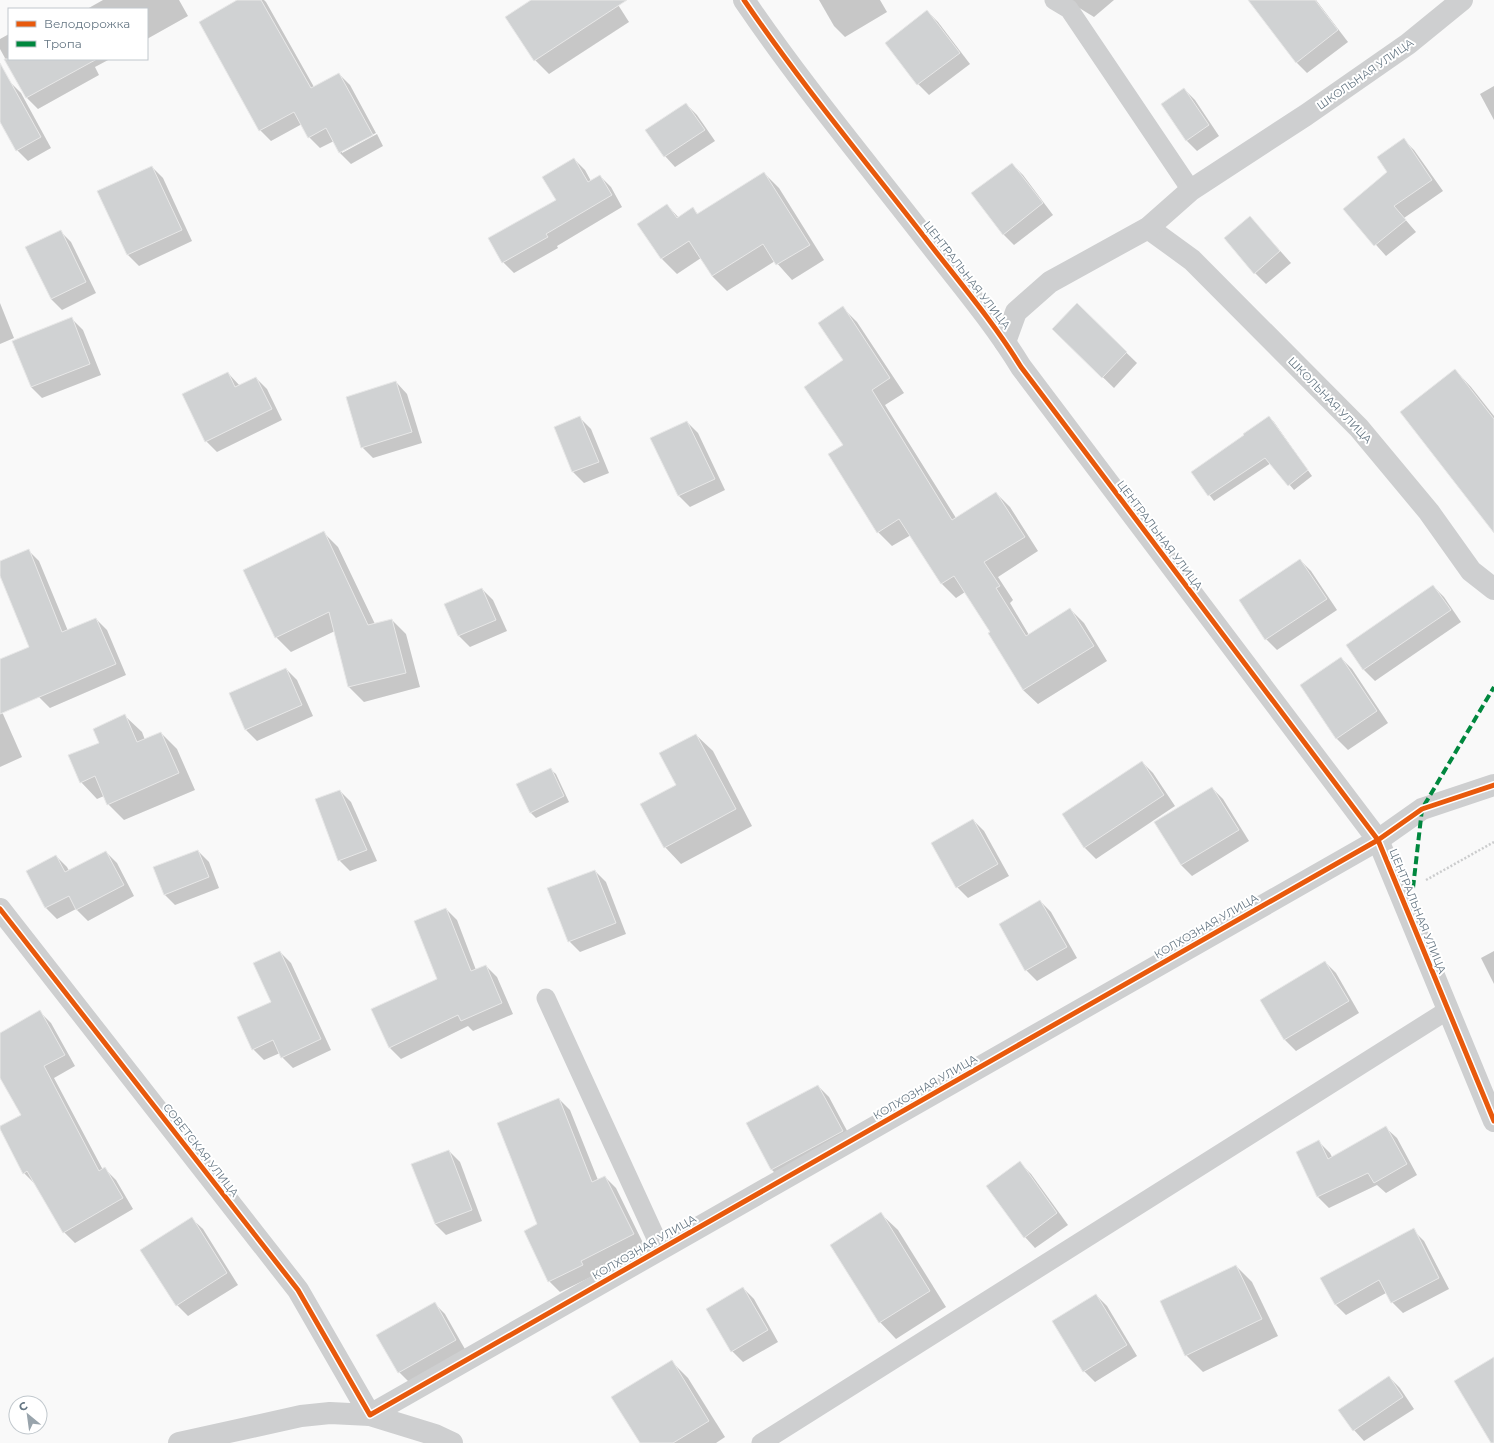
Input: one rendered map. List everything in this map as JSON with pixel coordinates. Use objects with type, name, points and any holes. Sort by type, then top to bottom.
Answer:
[{"type":"street","name":"ЦЕНТРАЛЬНАЯ УЛИЦА","points":[[744,0],[774,45],[1005,342],[1026,374],[1378,840],[1494,1120]]},
{"type":"street","name":"ШКОЛЬНАЯ УЛИЦА","points":[[1005,342],[1016,312],[1050,282],[1148,228],[1191,190],[1306,115],[1408,44],[1462,0]]},
{"type":"street","name":"ШКОЛЬНАЯ УЛИЦА","points":[[1148,228],[1192,260],[1359,428],[1428,512],[1471,571],[1494,589]]},
{"type":"street","name":"КОЛХОЗНАЯ УЛИЦА","points":[[370,1415],[1378,840],[1422,809],[1494,785]]},
{"type":"street","name":"СОВЕТСКАЯ УЛИЦА","points":[[0,909],[298,1290],[370,1415]]},
{"type":"street","points":[[179,1443],[301,1416],[330,1413],[370,1415],[434,1435],[452,1443]]},
{"type":"lane","points":[[1054,0],[1069,9],[1191,190]]},
{"type":"lane","points":[[546,998],[661,1249]]},
{"type":"lane","points":[[761,1443],[1448,1010]]},
{"type":"path","points":[[1401,894],[1494,842]]},
{"type":"building","points":[[237,0],[261,0],[311,88],[339,73],[373,135],[339,153],[326,128],[308,138],[294,112],[259,131],[199,22]]},
{"type":"building","points":[[531,0],[627,0],[534,61],[505,17]]},
{"type":"building","points":[[1248,0],[1315,0],[1338,30],[1296,63]]},
{"type":"building","points":[[927,10],[960,53],[917,85],[885,43]]},
{"type":"building","points":[[4,59],[95,60],[26,98]]},
{"type":"building","points":[[0,63],[41,137],[16,151],[0,122]]},
{"type":"building","points":[[1184,88],[1209,125],[1186,141],[1161,104]]},
{"type":"building","points":[[686,103],[705,130],[664,157],[645,130]]},
{"type":"building","points":[[1404,138],[1432,180],[1394,206],[1406,220],[1374,246],[1343,209],[1387,172],[1377,157]]},
{"type":"building","points":[[574,158],[588,182],[600,175],[612,195],[546,234],[548,237],[502,263],[488,238],[556,200],[542,177]]},
{"type":"building","points":[[1012,163],[1043,203],[1003,235],[971,193]]},
{"type":"building","points":[[152,166],[182,230],[127,255],[97,191]]},
{"type":"building","points":[[764,172],[810,245],[776,265],[763,244],[712,276],[689,241],[661,259],[637,224],[667,204],[677,218],[693,207],[697,214]]},
{"type":"building","points":[[1250,216],[1280,251],[1254,274],[1224,238]]},
{"type":"building","points":[[61,230],[86,282],[51,299],[25,247]]},
{"type":"building","points":[[1077,303],[1127,352],[1102,378],[1052,329]]},
{"type":"building","points":[[843,306],[890,378],[872,390],[952,520],[996,492],[1025,537],[984,562],[1000,586],[996,588],[1026,636],[1070,608],[1094,646],[1023,690],[988,633],[990,632],[954,576],[941,584],[899,519],[877,533],[828,454],[843,445],[804,387],[843,360],[818,323]]},
{"type":"building","points":[[72,317],[90,364],[31,387],[12,341]]},
{"type":"building","points":[[1455,369],[1494,419],[1494,533],[1400,412]]},
{"type":"building","points":[[228,372],[235,387],[256,377],[272,409],[205,442],[182,394]]},
{"type":"building","points":[[396,381],[412,432],[361,448],[346,397]]},
{"type":"building","points":[[580,416],[599,462],[572,472],[554,427]]},
{"type":"building","points":[[1269,416],[1308,470],[1288,486],[1265,458],[1208,496],[1191,472]]},
{"type":"building","points":[[687,421],[715,479],[678,496],[650,438]]},
{"type":"building","points":[[324,531],[368,625],[392,619],[406,673],[348,687],[329,612],[275,638],[243,570]]},
{"type":"building","points":[[29,549],[62,632],[96,618],[116,664],[0,714],[0,659],[29,647],[0,576],[0,561]]},
{"type":"building","points":[[1300,559],[1327,599],[1265,640],[1239,600]]},
{"type":"building","points":[[1433,585],[1451,610],[1363,670],[1346,645]]},
{"type":"building","points":[[482,588],[496,620],[458,636],[444,604]]},
{"type":"building","points":[[1341,657],[1377,711],[1336,739],[1300,685]]},
{"type":"building","points":[[286,668],[302,705],[245,730],[229,693]]},
{"type":"building","points":[[125,714],[137,742],[161,732],[179,773],[107,805],[95,776],[80,783],[68,755],[99,743],[93,729]]},
{"type":"building","points":[[696,734],[736,809],[664,848],[640,804],[676,785],[659,753]]},
{"type":"building","points":[[1142,761],[1164,795],[1084,848],[1062,814]]},
{"type":"building","points":[[551,768],[564,796],[530,813],[516,784]]},
{"type":"building","points":[[1212,787],[1239,830],[1181,865],[1154,822]]},
{"type":"building","points":[[340,790],[367,850],[338,861],[315,799]]},
{"type":"building","points":[[973,819],[998,864],[956,888],[931,843]]},
{"type":"building","points":[[198,850],[209,877],[164,895],[153,867]]},
{"type":"building","points":[[106,851],[124,885],[76,910],[69,896],[45,908],[26,871],[56,855],[65,872]]},
{"type":"building","points":[[595,870],[616,923],[568,942],[547,888]]},
{"type":"building","points":[[1040,900],[1067,947],[1025,971],[999,924]]},
{"type":"building","points":[[446,908],[471,971],[486,965],[502,1003],[461,1021],[458,1015],[389,1048],[371,1009],[437,979],[414,921]]},
{"type":"building","points":[[280,951],[321,1039],[281,1058],[273,1040],[252,1050],[237,1017],[271,1002],[253,963]]},
{"type":"building","points":[[1325,961],[1349,1001],[1284,1040],[1260,1000]]},
{"type":"building","points":[[40,1010],[65,1055],[44,1066],[99,1171],[105,1167],[123,1198],[63,1233],[27,1171],[23,1174],[0,1129],[0,1126],[21,1115],[0,1078],[0,1033]]},
{"type":"building","points":[[818,1085],[843,1131],[771,1170],[746,1123]]},
{"type":"building","points":[[559,1098],[592,1182],[605,1176],[634,1234],[581,1261],[583,1265],[548,1282],[524,1231],[537,1224],[497,1123]]},
{"type":"building","points":[[1386,1126],[1407,1164],[1374,1183],[1368,1173],[1317,1197],[1296,1152],[1319,1140],[1328,1159]]},
{"type":"building","points":[[449,1150],[472,1210],[435,1224],[411,1164]]},
{"type":"building","points":[[1020,1161],[1057,1213],[1024,1238],[986,1186]]},
{"type":"building","points":[[881,1212],[930,1291],[879,1323],[830,1245]]},
{"type":"building","points":[[192,1217],[227,1273],[176,1306],[140,1250]]},
{"type":"building","points":[[1414,1228],[1439,1278],[1391,1303],[1379,1280],[1335,1305],[1320,1278]]},
{"type":"building","points":[[1236,1265],[1262,1319],[1185,1356],[1160,1301]]},
{"type":"building","points":[[743,1287],[768,1330],[731,1352],[706,1309]]},
{"type":"building","points":[[1096,1294],[1127,1345],[1083,1372],[1052,1321]]},
{"type":"building","points":[[435,1302],[456,1340],[398,1373],[376,1335]]},
{"type":"building","points":[[1494,1357],[1494,1443],[1491,1443],[1454,1381]]},
{"type":"building","points":[[672,1360],[709,1421],[673,1443],[640,1443],[611,1397]]},
{"type":"building","points":[[1389,1376],[1403,1397],[1353,1431],[1338,1410]]},
{"type":"marked path","points":[[1413,888],[1422,809],[1494,687]]},
{"type":"cycle path","points":[[744,0],[811,93],[977,304],[1021,367],[1378,840],[1494,1121]]},
{"type":"cycle path","points":[[0,909],[298,1290],[370,1415],[1378,840],[1422,809],[1494,785]]}]
